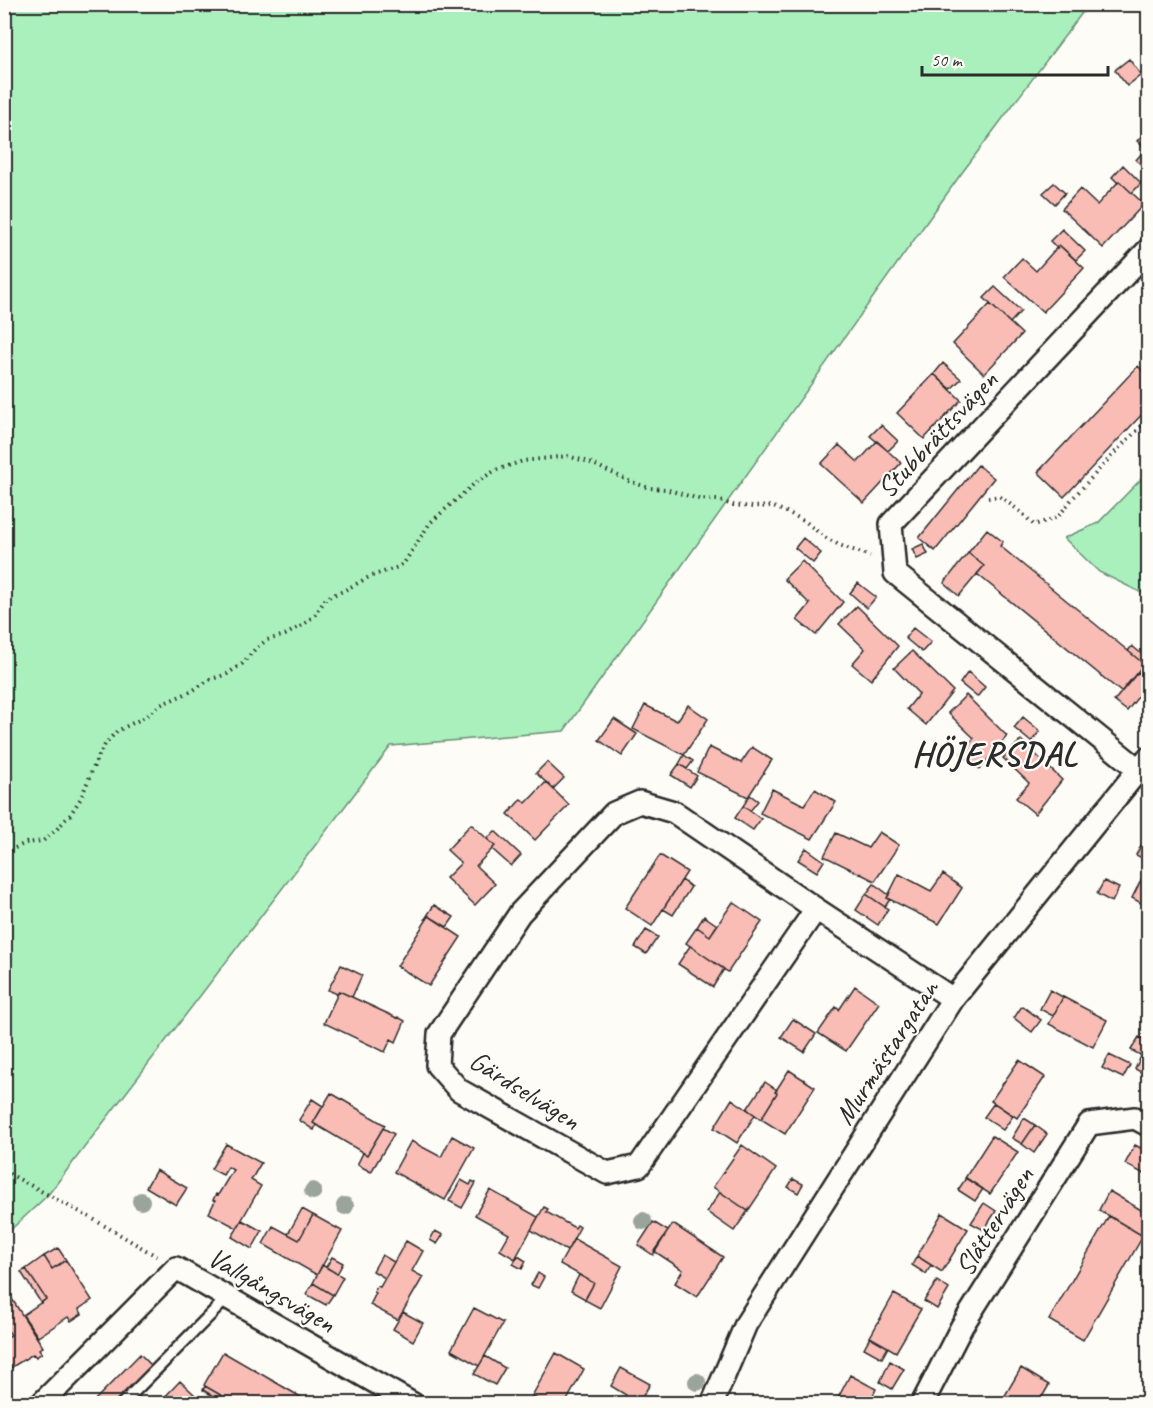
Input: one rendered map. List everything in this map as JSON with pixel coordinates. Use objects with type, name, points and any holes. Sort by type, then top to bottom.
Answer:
[{"type":"street","name":"Stubbrättsvägen","points":[[1145,767],[895,573],[891,524],[1149,250]]},
{"type":"street","name":"Murmästargatan","points":[[712,1404],[746,1324],[952,999],[1145,767]]},
{"type":"street","name":"Gärdselvägen","points":[[816,909],[639,1166],[607,1173],[459,1090],[437,1065],[439,1034],[520,913],[614,813],[640,802],[674,812],[952,999]]},
{"type":"street","name":"Slåttervägen","points":[[922,1404],[962,1326],[1089,1124],[1135,1118],[1149,1125]]},
{"type":"street","name":"Vallgångsvägen","points":[[41,1404],[177,1268],[402,1401]]},
{"type":"lane","points":[[122,1404],[227,1298]]},
{"type":"path","points":[[988,498],[999,496],[1034,525],[1058,517],[1118,449],[1149,420]]},
{"type":"path","points":[[4,853],[26,843],[43,841],[56,831],[81,798],[96,761],[106,743],[117,731],[147,716],[160,705],[209,680],[228,674],[267,640],[285,635],[303,625],[316,614],[326,598],[369,577],[398,567],[404,562],[430,523],[475,483],[496,470],[523,461],[567,456],[589,462],[628,481],[649,488],[665,489],[699,499],[717,500],[733,505],[771,506],[806,522],[839,545],[872,557],[894,558]]},
{"type":"path","points":[[4,1171],[177,1268]]},
{"type":"green space","points":[[5,4],[1088,5],[961,174],[564,731],[391,746],[48,1195],[5,1235]]},
{"type":"green space","points":[[1148,472],[1148,596],[1099,572],[1064,538],[1098,523]]},
{"type":"building","points":[[1129,59],[1141,75],[1127,86],[1115,70]]},
{"type":"building","points":[[1148,129],[1148,146],[1146,149],[1137,141]]},
{"type":"building","points":[[1148,146],[1148,171],[1136,160]]},
{"type":"building","points":[[1123,165],[1141,183],[1132,193],[1112,177]]},
{"type":"building","points":[[1119,181],[1144,204],[1103,248],[1062,209],[1080,189],[1097,205]]},
{"type":"building","points":[[1054,183],[1065,193],[1055,204],[1043,193]]},
{"type":"building","points":[[1062,229],[1085,251],[1076,260],[1059,245],[1057,248],[1050,241]]},
{"type":"building","points":[[1059,245],[1084,268],[1043,312],[1004,277],[1022,258],[1036,271]]},
{"type":"building","points":[[995,287],[1021,311],[1010,323],[984,298]]},
{"type":"building","points":[[990,304],[1022,334],[984,374],[953,344]]},
{"type":"building","points":[[943,363],[961,379],[951,389],[934,374]]},
{"type":"building","points":[[1138,366],[1148,376],[1148,408],[1064,497],[1038,472]]},
{"type":"building","points":[[934,374],[961,400],[924,439],[897,413]]},
{"type":"building","points":[[881,425],[898,441],[888,451],[870,436]]},
{"type":"building","points":[[877,441],[901,463],[864,503],[821,464],[839,445],[858,462]]},
{"type":"building","points":[[978,465],[994,478],[935,551],[919,538]]},
{"type":"building","points":[[987,529],[1003,542],[1000,546],[1144,664],[1121,692],[977,574],[984,566],[968,553]]},
{"type":"building","points":[[803,538],[821,553],[813,563],[795,548]]},
{"type":"building","points":[[923,544],[928,554],[917,559],[912,549]]},
{"type":"building","points":[[968,553],[984,566],[959,596],[944,583]]},
{"type":"building","points":[[802,561],[843,602],[816,635],[797,620],[810,604],[784,579]]},
{"type":"building","points":[[858,583],[876,597],[867,608],[850,593]]},
{"type":"building","points":[[857,606],[898,646],[871,680],[852,664],[865,649],[839,624]]},
{"type":"building","points":[[913,628],[931,642],[922,652],[905,638]]},
{"type":"building","points":[[1132,646],[1148,659],[1144,664],[1128,651]]},
{"type":"building","points":[[912,651],[953,691],[926,725],[907,709],[919,694],[894,668]]},
{"type":"building","points":[[968,672],[985,687],[977,697],[960,683]]},
{"type":"building","points":[[1138,672],[1148,680],[1148,684],[1127,711],[1114,701]]},
{"type":"building","points":[[966,695],[1007,736],[980,769],[961,754],[974,738],[948,713]]},
{"type":"building","points":[[645,705],[677,721],[688,705],[708,719],[684,755],[633,729]]},
{"type":"building","points":[[1023,717],[1040,731],[1031,742],[1014,728]]},
{"type":"building","points":[[614,719],[637,734],[622,756],[599,740]]},
{"type":"building","points":[[1021,740],[1062,780],[1035,814],[1016,798],[1029,783],[1003,758]]},
{"type":"building","points":[[709,747],[741,763],[752,747],[772,760],[748,797],[697,772]]},
{"type":"building","points":[[684,755],[693,761],[687,769],[679,764]]},
{"type":"building","points":[[547,762],[564,778],[553,789],[536,773]]},
{"type":"building","points":[[679,764],[697,776],[690,787],[671,775]]},
{"type":"building","points":[[546,782],[569,805],[535,840],[508,814],[521,799],[526,803]]},
{"type":"building","points":[[772,789],[804,805],[815,789],[836,802],[812,839],[760,813]]},
{"type":"building","points":[[750,795],[758,801],[750,811],[743,806]]},
{"type":"building","points":[[743,806],[761,819],[753,830],[735,818]]},
{"type":"building","points":[[471,824],[495,846],[476,866],[495,884],[475,905],[446,878],[461,863],[447,850]]},
{"type":"building","points":[[495,831],[521,855],[511,866],[492,849],[495,846],[487,839]]},
{"type":"building","points":[[879,832],[899,845],[875,881],[824,856],[836,833],[868,848]]},
{"type":"building","points":[[1145,838],[1148,839],[1148,861],[1136,855]]},
{"type":"building","points":[[806,848],[824,861],[817,872],[798,860]]},
{"type":"building","points":[[660,855],[687,872],[652,926],[625,908]]},
{"type":"building","points":[[1148,866],[1148,907],[1132,898]]},
{"type":"building","points":[[899,874],[931,891],[943,874],[962,888],[939,924],[887,898]]},
{"type":"building","points":[[682,880],[691,887],[673,915],[663,909]]},
{"type":"building","points":[[1104,881],[1119,888],[1112,902],[1097,894]]},
{"type":"building","points":[[874,884],[889,895],[887,898],[890,899],[885,907],[866,894]]},
{"type":"building","points":[[866,894],[888,909],[878,925],[856,910]]},
{"type":"building","points":[[733,902],[762,922],[728,972],[686,943],[697,927],[710,936]]},
{"type":"building","points":[[434,905],[454,917],[447,927],[429,916],[425,919]]},
{"type":"building","points":[[429,916],[461,937],[429,986],[397,966]]},
{"type":"building","points":[[704,916],[717,925],[710,936],[697,927]]},
{"type":"building","points":[[646,930],[658,937],[646,954],[635,947]]},
{"type":"building","points":[[690,946],[724,969],[713,987],[678,964]]},
{"type":"building","points":[[341,965],[362,975],[352,997],[339,991],[337,994],[328,990]]},
{"type":"building","points":[[855,986],[879,1003],[846,1051],[818,1033],[836,1007],[839,1010]]},
{"type":"building","points":[[1050,990],[1063,997],[1053,1016],[1040,1009]]},
{"type":"building","points":[[339,991],[405,1021],[396,1042],[391,1039],[385,1052],[324,1023]]},
{"type":"building","points":[[1063,997],[1107,1020],[1093,1047],[1049,1024]]},
{"type":"building","points":[[1022,1006],[1041,1020],[1032,1032],[1014,1018]]},
{"type":"building","points":[[793,1019],[816,1034],[804,1052],[781,1037]]},
{"type":"building","points":[[1139,1037],[1148,1042],[1142,1056],[1131,1050]]},
{"type":"building","points":[[1148,1042],[1148,1076],[1135,1069]]},
{"type":"building","points":[[1109,1055],[1130,1065],[1123,1078],[1102,1068]]},
{"type":"building","points":[[1019,1060],[1045,1077],[1017,1118],[991,1101]]},
{"type":"building","points":[[789,1070],[815,1087],[785,1134],[761,1119]]},
{"type":"building","points":[[765,1082],[777,1090],[775,1092],[777,1093],[761,1119],[747,1109]]},
{"type":"building","points":[[331,1093],[385,1125],[367,1155],[313,1123]]},
{"type":"building","points":[[312,1099],[323,1106],[313,1123],[316,1125],[314,1130],[299,1120]]},
{"type":"building","points":[[732,1099],[755,1115],[737,1143],[714,1128]]},
{"type":"building","points":[[994,1103],[1013,1116],[1003,1130],[984,1117]]},
{"type":"building","points":[[1024,1118],[1035,1125],[1022,1144],[1012,1138]]},
{"type":"building","points":[[1035,1125],[1047,1134],[1034,1153],[1022,1144]]},
{"type":"building","points":[[383,1128],[394,1134],[371,1172],[358,1163],[363,1153],[367,1155]]},
{"type":"building","points":[[452,1136],[474,1148],[445,1200],[394,1172],[411,1141],[441,1157]]},
{"type":"building","points":[[992,1136],[1018,1152],[990,1194],[965,1178]]},
{"type":"building","points":[[226,1144],[261,1163],[251,1180],[261,1186],[237,1228],[209,1213],[216,1194],[218,1195],[233,1170],[228,1167],[223,1175],[211,1169]]},
{"type":"building","points":[[742,1145],[776,1169],[748,1211],[713,1187]]},
{"type":"building","points":[[1135,1145],[1148,1152],[1148,1176],[1125,1164]]},
{"type":"building","points":[[156,1170],[187,1188],[176,1205],[146,1187]]},
{"type":"building","points":[[966,1178],[983,1189],[975,1201],[958,1190]]},
{"type":"building","points":[[793,1179],[803,1184],[798,1193],[788,1187]]},
{"type":"building","points":[[461,1180],[470,1185],[472,1181],[476,1183],[462,1208],[449,1201]]},
{"type":"building","points":[[490,1190],[538,1217],[515,1259],[500,1250],[509,1234],[475,1215]]},
{"type":"building","points":[[1109,1191],[1148,1214],[1148,1239],[1099,1210]]},
{"type":"building","points":[[720,1192],[748,1211],[734,1231],[707,1212]]},
{"type":"building","points":[[984,1203],[996,1211],[984,1230],[971,1223]]},
{"type":"building","points":[[544,1207],[548,1209],[546,1212],[575,1228],[577,1225],[580,1227],[567,1251],[531,1230]]},
{"type":"building","points":[[302,1209],[313,1215],[299,1240],[288,1234]]},
{"type":"building","points":[[942,1213],[968,1229],[942,1272],[917,1256]]},
{"type":"building","points":[[313,1215],[342,1231],[317,1275],[263,1244],[273,1226],[299,1240]]},
{"type":"building","points":[[1109,1216],[1143,1236],[1083,1340],[1049,1320]]},
{"type":"building","points":[[242,1220],[262,1231],[252,1249],[232,1237]]},
{"type":"building","points":[[653,1222],[668,1231],[653,1255],[638,1245]]},
{"type":"building","points":[[673,1224],[723,1257],[697,1297],[675,1283],[683,1270],[654,1251]]},
{"type":"building","points":[[435,1231],[443,1235],[437,1244],[430,1240]]},
{"type":"building","points":[[574,1239],[622,1266],[600,1308],[585,1300],[594,1283],[560,1264]]},
{"type":"building","points":[[406,1241],[423,1251],[412,1271],[423,1277],[398,1320],[370,1305],[377,1286],[380,1287]]},
{"type":"building","points":[[58,1248],[66,1260],[52,1269],[44,1256]]},
{"type":"building","points":[[382,1255],[394,1262],[385,1278],[373,1271]]},
{"type":"building","points":[[44,1256],[52,1269],[66,1260],[92,1300],[79,1309],[82,1314],[71,1321],[68,1317],[38,1337],[23,1315],[46,1299],[26,1269]]},
{"type":"building","points":[[518,1256],[526,1261],[522,1269],[513,1264]]},
{"type":"building","points":[[917,1256],[931,1265],[926,1274],[912,1265]]},
{"type":"building","points":[[332,1257],[343,1263],[337,1274],[326,1267]]},
{"type":"building","points":[[322,1265],[343,1277],[333,1295],[313,1283]]},
{"type":"building","points":[[26,1269],[46,1299],[41,1303],[21,1272]]},
{"type":"building","points":[[538,1273],[544,1277],[538,1288],[531,1285]]},
{"type":"building","points":[[579,1275],[594,1283],[585,1299],[571,1291]]},
{"type":"building","points":[[937,1281],[949,1289],[937,1309],[924,1301]]},
{"type":"building","points":[[313,1283],[333,1295],[326,1305],[306,1294]]},
{"type":"building","points":[[8,1293],[43,1347],[39,1349],[42,1353],[36,1357],[33,1354],[4,1372],[4,1339],[11,1335],[4,1325],[4,1296]]},
{"type":"building","points":[[894,1294],[921,1309],[896,1352],[870,1337]]},
{"type":"building","points":[[474,1308],[503,1323],[479,1366],[451,1350]]},
{"type":"building","points":[[403,1312],[423,1323],[413,1341],[393,1329]]},
{"type":"building","points":[[870,1337],[888,1347],[882,1358],[864,1348]]},
{"type":"building","points":[[223,1352],[313,1404],[236,1404],[204,1385]]},
{"type":"building","points":[[556,1353],[584,1369],[565,1404],[545,1404],[532,1396]]},
{"type":"building","points":[[140,1354],[154,1368],[119,1404],[91,1404]]},
{"type":"building","points":[[485,1356],[505,1368],[495,1385],[474,1374]]},
{"type":"building","points":[[890,1361],[904,1369],[892,1389],[880,1382]]},
{"type":"building","points":[[621,1368],[650,1384],[640,1401],[644,1404],[621,1404],[626,1395],[611,1386]]},
{"type":"building","points":[[1021,1368],[1049,1385],[1038,1404],[1000,1404]]},
{"type":"building","points":[[850,1375],[876,1389],[869,1404],[835,1404]]},
{"type":"building","points":[[180,1381],[195,1395],[186,1404],[158,1404]]},
{"type":"building","points":[[205,1386],[236,1404],[226,1404],[203,1390]]},
{"type":"district","name":"HÖJERSDAL","points":[[995,753]]}]
